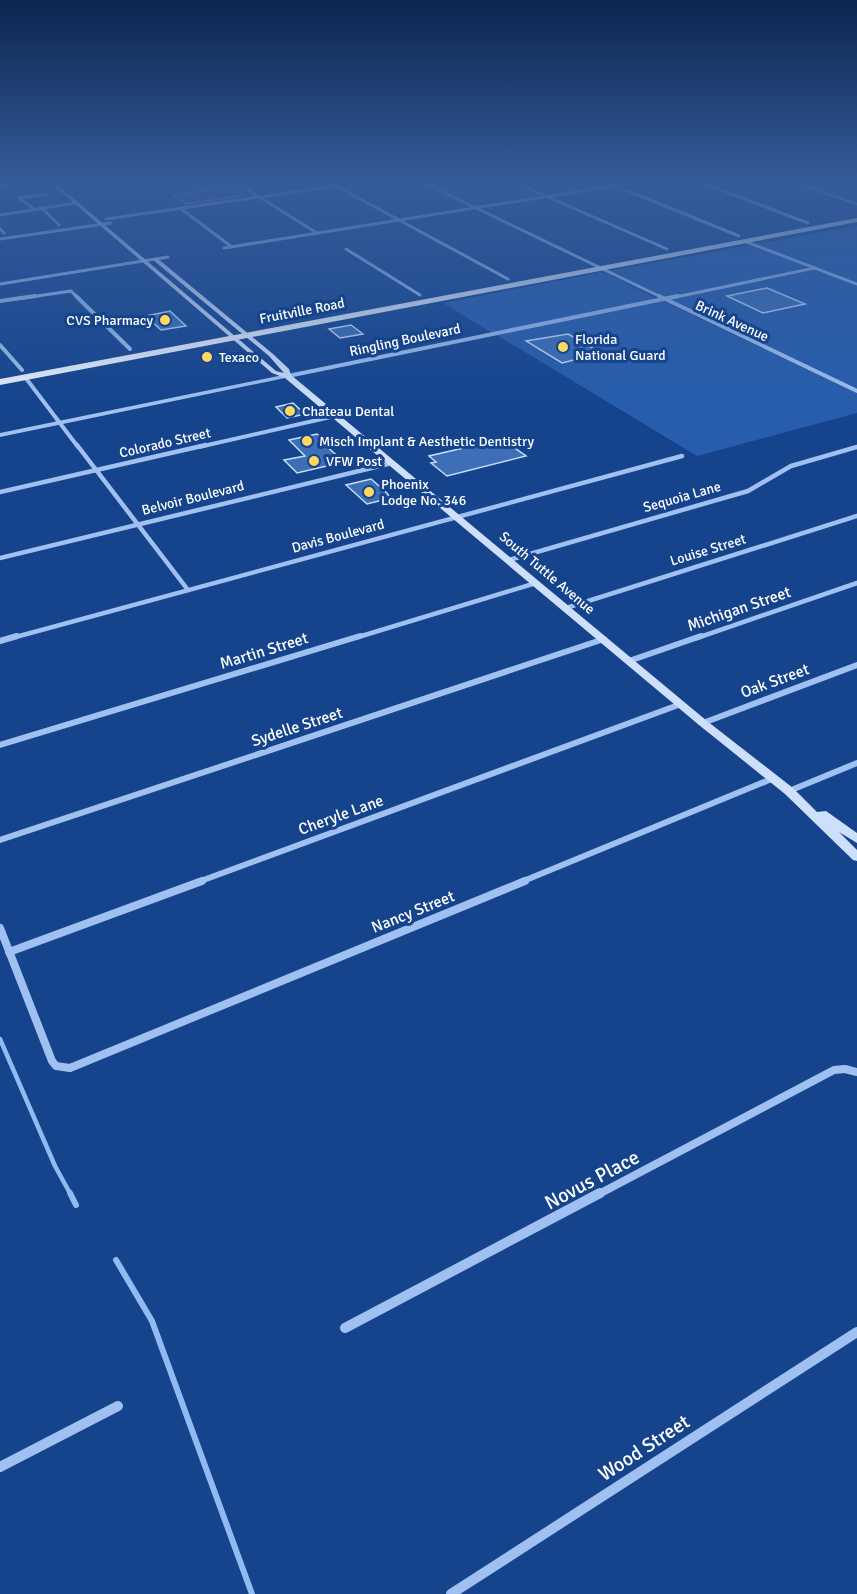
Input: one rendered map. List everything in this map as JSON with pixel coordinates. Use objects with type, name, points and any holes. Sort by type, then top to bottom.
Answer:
[{"type":"main road","points":[[136,254],[274,372],[288,376],[287,370],[243,331],[149,254]]},
{"type":"main road","name":"Fruitville Road","points":[[0,374],[23,374],[420,295],[639,254]]},
{"type":"main road","name":"Fruitville Road","points":[[243,331],[599,269],[666,254]]},
{"type":"main road","name":"Fruitville Road","points":[[23,374],[130,349],[230,334]]},
{"type":"main road","points":[[0,381],[23,374]]},
{"type":"main road","name":"South Tuttle Avenue","points":[[288,376],[681,705],[774,778],[857,857]]},
{"type":"main road","name":"South Tuttle Avenue","points":[[789,791],[857,839]]},
{"type":"street","points":[[355,254],[420,295]]},
{"type":"street","points":[[462,254],[508,279]]},
{"type":"street","name":"Brink Avenue","points":[[570,254],[857,391]]},
{"type":"street","points":[[781,254],[857,284]]},
{"type":"street","points":[[0,284],[168,257]]},
{"type":"street","name":"Ringling Boulevard","points":[[0,435],[815,268]]},
{"type":"street","points":[[0,301],[67,291],[74,293],[130,349]]},
{"type":"street","points":[[0,345],[188,590]]},
{"type":"street","name":"Colorado Street","points":[[0,492],[335,416]]},
{"type":"street","name":"Sequoia Lane","points":[[509,560],[748,491],[792,466],[857,447]]},
{"type":"street","name":"Davis Boulevard","points":[[0,640],[682,456]]},
{"type":"street","name":"Belvoir Boulevard","points":[[0,558],[392,463]]},
{"type":"street","name":"Louise Street","points":[[566,608],[857,516]]},
{"type":"street","name":"Martin Street","points":[[0,745],[536,583]]},
{"type":"street","name":"Michigan Street","points":[[629,661],[857,583]]},
{"type":"street","name":"Sydelle Street","points":[[0,840],[604,639]]},
{"type":"street","name":"Oak Street","points":[[703,723],[857,665]]},
{"type":"street","name":"Cheryle Lane","points":[[9,952],[681,705]]},
{"type":"street","points":[[789,791],[857,763]]},
{"type":"street","name":"Nancy Street","points":[[9,952],[52,1061],[63,1067],[77,1066],[774,778]]},
{"type":"street","points":[[0,928],[9,952]]},
{"type":"street","name":"Novus Place","points":[[345,1328],[834,1070],[857,1071]]},
{"type":"street","name":"Wood Street","points":[[451,1594],[857,1332]]},
{"type":"street","points":[[0,1467],[118,1406]]},
{"type":"shaded area","points":[[700,254],[775,254],[810,268],[664,298],[609,271]]},
{"type":"shaded area","points":[[784,254],[857,254],[857,282]]},
{"type":"shaded area","points":[[815,270],[857,285],[857,389],[669,300]]},
{"type":"shaded area","points":[[603,272],[658,299],[492,333],[443,303]]},
{"type":"shaded area","points":[[663,301],[857,393],[857,413],[697,456],[497,335]]},
{"type":"building","points":[[767,288],[805,304],[763,313],[727,296]]},
{"type":"building","name":"CVS Pharmacy","points":[[170,311],[186,326],[161,330],[146,316]]},
{"type":"building","points":[[351,325],[363,334],[340,338],[329,329]]},
{"type":"building","name":"Florida National Guard","points":[[568,334],[601,353],[562,363],[526,341]]},
{"type":"building","name":"Chateau Dental","points":[[293,403],[305,414],[287,418],[276,407]]},
{"type":"building","points":[[317,434],[326,442],[323,443],[344,462],[297,473],[284,460],[305,456],[289,440]]},
{"type":"building","points":[[502,439],[526,456],[447,476],[431,463],[436,462],[429,456]]},
{"type":"building","name":"Phoenix Lodge No. 346","points":[[371,479],[391,498],[367,504],[346,485]]},
{"type":"waterway","points":[[0,1039],[55,1166],[71,1195]]},
{"type":"waterway","points":[[71,1195],[76,1205]]},
{"type":"waterway","points":[[116,1260],[152,1321],[252,1594]]},
{"type":"place","name":"CVS Pharmacy","points":[[165,320]]},
{"type":"place","name":"Florida National Guard","points":[[563,347]]},
{"type":"place","name":"Texaco","points":[[207,357]]},
{"type":"place","name":"Chateau Dental","points":[[290,411]]},
{"type":"place","name":"Misch Implant & Aesthetic Dentistry","points":[[307,441]]},
{"type":"place","name":"VFW Post","points":[[314,461]]},
{"type":"place","name":"Phoenix Lodge No. 346","points":[[369,492]]}]
